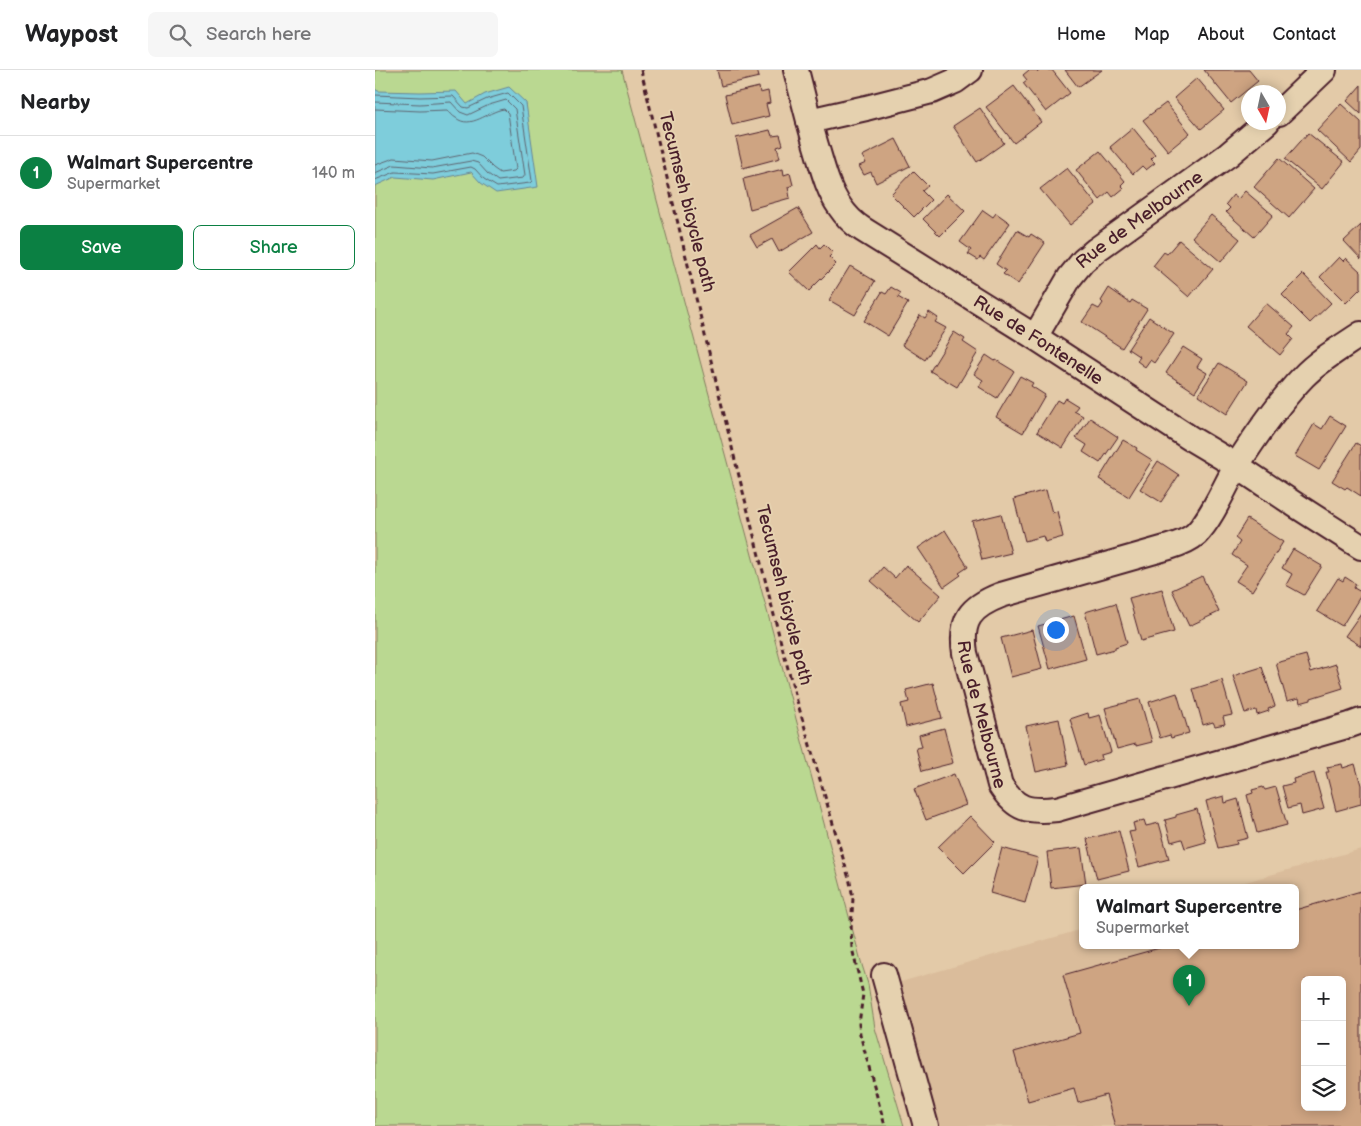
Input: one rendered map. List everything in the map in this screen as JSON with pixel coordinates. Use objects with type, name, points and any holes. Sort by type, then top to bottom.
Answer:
[{"type":"street","name":"Rue de Fontenelle","points":[[796,70],[823,170],[831,192],[849,219],[861,229],[1035,337],[1361,547]]},
{"type":"street","points":[[809,121],[932,91],[955,81],[970,70]]},
{"type":"street","points":[[1286,105],[1324,70]]},
{"type":"street","name":"Rue de Melbourne","points":[[1035,337],[1070,277],[1083,261],[1228,155],[1258,130]]},
{"type":"street","name":"Rue de Melbourne","points":[[1361,334],[1304,375],[1273,414],[1237,466],[1203,525],[1195,535],[1169,547],[1001,594],[983,603],[969,617],[964,628],[963,641],[999,785],[1007,797],[1016,805],[1027,810],[1057,809],[1361,721]]},
{"type":"street","points":[[885,975],[925,1126]]},
{"type":"path","name":"Tecumseh bicycle path","points":[[641,70],[781,643],[850,882],[853,898],[852,948],[863,994],[859,1024],[860,1034],[885,1126]]},
{"type":"shaded area","points":[[1361,849],[1361,1126],[926,1126],[887,986],[1079,930],[1079,949],[1299,949],[1299,884],[1238,884]]},
{"type":"green space","points":[[375,70],[622,70],[868,984],[875,1028],[904,1126],[375,1126]]},
{"type":"water","points":[[509,87],[526,103],[538,187],[496,193],[481,183],[471,172],[433,180],[395,177],[375,186],[375,89],[378,91],[456,91],[467,104],[485,94]]},
{"type":"building","points":[[717,70],[757,70],[759,77],[721,86]]},
{"type":"building","points":[[1029,70],[1037,70],[1038,72],[1040,70],[1052,70],[1070,93],[1046,112],[1023,83],[1027,80],[1023,75]]},
{"type":"building","points":[[1065,70],[1102,70],[1078,87]]},
{"type":"building","points":[[1204,70],[1249,70],[1258,81],[1253,85],[1241,85],[1241,95],[1231,103]]},
{"type":"building","points":[[1197,78],[1224,110],[1201,129],[1174,98]]},
{"type":"building","points":[[1361,85],[1361,114],[1347,101]]},
{"type":"building","points":[[1014,86],[1041,122],[1014,143],[986,107]]},
{"type":"building","points":[[759,87],[760,93],[768,91],[770,103],[766,104],[769,116],[732,125],[725,95]]},
{"type":"building","points":[[1166,103],[1190,133],[1168,151],[1143,120]]},
{"type":"building","points":[[1341,104],[1361,122],[1361,150],[1351,162],[1317,130]]},
{"type":"building","points":[[980,108],[1004,143],[977,162],[953,126]]},
{"type":"building","points":[[1133,128],[1155,155],[1151,159],[1155,163],[1146,170],[1142,166],[1133,174],[1110,147]]},
{"type":"building","points":[[770,130],[772,136],[780,135],[783,145],[777,147],[780,158],[743,168],[736,138]]},
{"type":"building","points":[[1308,133],[1344,162],[1322,189],[1285,159]]},
{"type":"building","points":[[896,139],[910,166],[876,183],[871,172],[864,175],[859,166],[866,163],[862,156]]},
{"type":"building","points":[[1100,151],[1125,181],[1121,185],[1124,188],[1113,197],[1109,192],[1100,200],[1076,170]]},
{"type":"building","points":[[1279,158],[1314,189],[1289,218],[1254,187]]},
{"type":"building","points":[[1067,168],[1096,204],[1070,225],[1040,189]]},
{"type":"building","points":[[783,169],[784,175],[790,173],[793,185],[788,187],[790,198],[750,209],[743,179]]},
{"type":"building","points":[[913,171],[928,186],[922,191],[931,200],[914,217],[891,194]]},
{"type":"building","points":[[1245,191],[1273,215],[1254,237],[1226,212],[1230,208],[1226,204],[1233,195],[1238,199]]},
{"type":"building","points":[[947,194],[965,211],[940,236],[923,219]]},
{"type":"building","points":[[798,208],[813,232],[779,252],[772,239],[757,247],[750,235]]},
{"type":"building","points":[[983,210],[993,217],[996,213],[1010,223],[984,260],[980,257],[978,260],[968,254],[971,250],[960,242]]},
{"type":"building","points":[[1211,215],[1240,239],[1221,262],[1192,237]]},
{"type":"building","points":[[1361,225],[1361,259],[1344,241]]},
{"type":"building","points":[[1017,230],[1029,237],[1031,234],[1045,243],[1018,284],[1003,274],[1006,271],[996,264]]},
{"type":"building","points":[[1179,240],[1213,269],[1189,297],[1153,266],[1164,252],[1167,254]]},
{"type":"building","points":[[817,244],[820,248],[824,244],[833,253],[829,257],[836,264],[809,291],[789,272]]},
{"type":"building","points":[[1339,257],[1343,261],[1346,258],[1361,272],[1361,288],[1346,303],[1320,277]]},
{"type":"building","points":[[850,266],[875,281],[855,315],[829,300]]},
{"type":"building","points":[[1303,274],[1331,303],[1310,323],[1282,295]]},
{"type":"building","points":[[891,287],[901,293],[898,297],[908,303],[888,336],[864,321],[882,292],[886,294]]},
{"type":"building","points":[[1109,288],[1130,303],[1132,300],[1147,309],[1122,348],[1082,322],[1093,306],[1099,309],[1103,303],[1101,301]]},
{"type":"building","points":[[1266,303],[1294,327],[1288,334],[1293,339],[1280,355],[1246,326]]},
{"type":"building","points":[[929,312],[938,318],[935,322],[946,328],[925,360],[902,345],[920,315],[925,318]]},
{"type":"building","points":[[1149,317],[1174,334],[1154,363],[1150,360],[1145,367],[1137,361],[1140,357],[1128,349]]},
{"type":"building","points":[[954,332],[965,339],[963,342],[978,352],[957,387],[930,371]]},
{"type":"building","points":[[1183,347],[1202,359],[1197,367],[1207,373],[1195,392],[1166,373]]},
{"type":"building","points":[[986,355],[1014,371],[997,398],[979,387],[983,380],[974,374]]},
{"type":"building","points":[[1219,363],[1248,381],[1227,414],[1198,395]]},
{"type":"building","points":[[1020,376],[1033,383],[1031,386],[1045,395],[1023,433],[996,417]]},
{"type":"building","points":[[1065,398],[1078,406],[1074,411],[1083,416],[1063,448],[1037,432],[1057,400],[1062,403]]},
{"type":"building","points":[[1330,416],[1346,426],[1319,470],[1295,456],[1314,424],[1322,429]]},
{"type":"building","points":[[1090,418],[1118,437],[1100,463],[1083,452],[1087,445],[1076,438]]},
{"type":"building","points":[[1123,440],[1152,460],[1129,497],[1099,479]]},
{"type":"building","points":[[1356,443],[1361,446],[1361,496],[1347,487],[1345,489],[1332,481]]},
{"type":"building","points":[[1158,461],[1179,475],[1161,502],[1140,489]]},
{"type":"building","points":[[1046,490],[1052,513],[1057,511],[1063,537],[1045,542],[1043,536],[1025,541],[1014,499]]},
{"type":"building","points":[[1001,514],[1011,553],[982,560],[972,521]]},
{"type":"building","points":[[1247,519],[1283,542],[1252,591],[1236,581],[1247,565],[1232,555],[1240,542],[1235,538]]},
{"type":"building","points":[[945,530],[968,567],[959,573],[961,575],[944,587],[918,548]]},
{"type":"building","points":[[1293,549],[1322,566],[1304,595],[1286,585],[1292,574],[1282,568]]},
{"type":"building","points":[[906,565],[941,595],[918,622],[871,581],[883,567],[895,578]]},
{"type":"building","points":[[1202,576],[1219,612],[1189,626],[1172,590]]},
{"type":"building","points":[[1345,577],[1356,584],[1354,588],[1361,592],[1361,595],[1342,626],[1317,611],[1338,578],[1343,581]]},
{"type":"building","points":[[1162,589],[1174,632],[1141,641],[1129,598]]},
{"type":"building","points":[[1116,603],[1127,643],[1115,647],[1115,649],[1096,654],[1085,612]]},
{"type":"building","points":[[1361,613],[1361,646],[1345,636]]},
{"type":"building","points":[[1074,616],[1086,659],[1050,669],[1038,626]]},
{"type":"building","points":[[1032,630],[1042,669],[1011,677],[1001,638]]},
{"type":"building","points":[[1306,655],[1311,672],[1336,664],[1343,688],[1300,703],[1299,698],[1287,701],[1276,663]]},
{"type":"building","points":[[1262,667],[1275,706],[1268,709],[1269,711],[1257,715],[1256,710],[1245,713],[1233,676]]},
{"type":"building","points":[[1222,680],[1232,715],[1223,717],[1225,724],[1215,726],[1213,722],[1203,725],[1193,689]]},
{"type":"building","points":[[933,683],[942,718],[906,727],[901,704],[909,702],[906,690]]},
{"type":"building","points":[[1177,693],[1189,733],[1171,738],[1170,735],[1160,738],[1149,702]]},
{"type":"building","points":[[1140,699],[1152,742],[1117,749],[1105,708]]},
{"type":"building","points":[[1088,713],[1089,718],[1100,715],[1111,752],[1101,755],[1102,759],[1084,765],[1070,719]]},
{"type":"building","points":[[1059,719],[1068,765],[1036,772],[1026,726]]},
{"type":"building","points":[[944,728],[953,763],[922,771],[916,748],[922,747],[919,735]]},
{"type":"building","points":[[1342,764],[1343,768],[1355,764],[1361,785],[1361,804],[1336,811],[1326,772],[1329,772],[1327,767]]},
{"type":"building","points":[[1314,773],[1324,809],[1302,815],[1300,805],[1288,808],[1282,786],[1294,783],[1293,779]]},
{"type":"building","points":[[954,774],[966,805],[926,820],[914,789]]},
{"type":"building","points":[[1263,787],[1265,790],[1276,787],[1287,825],[1257,833],[1247,795],[1253,793],[1252,790]]},
{"type":"building","points":[[1224,796],[1225,803],[1238,799],[1248,838],[1236,841],[1237,844],[1218,848],[1206,801]]},
{"type":"building","points":[[1197,809],[1206,842],[1185,848],[1182,839],[1171,842],[1165,820]]},
{"type":"building","points":[[970,816],[995,842],[964,873],[938,847]]},
{"type":"building","points":[[1144,820],[1146,826],[1159,823],[1169,859],[1139,867],[1129,832],[1135,831],[1133,823]]},
{"type":"building","points":[[1119,831],[1129,871],[1097,879],[1087,839]]},
{"type":"building","points":[[1002,848],[1038,858],[1025,903],[990,893]]},
{"type":"building","points":[[1081,848],[1086,884],[1051,888],[1047,852]]},
{"type":"building","points":[[1361,891],[1361,1126],[1115,1126],[1106,1095],[1078,1103],[1074,1088],[1028,1101],[1014,1052],[1080,1033],[1063,975],[1156,949],[1299,949],[1299,909]]},
{"type":"place","name":"Walmart Supercentre","points":[[1189,1006]]}]
